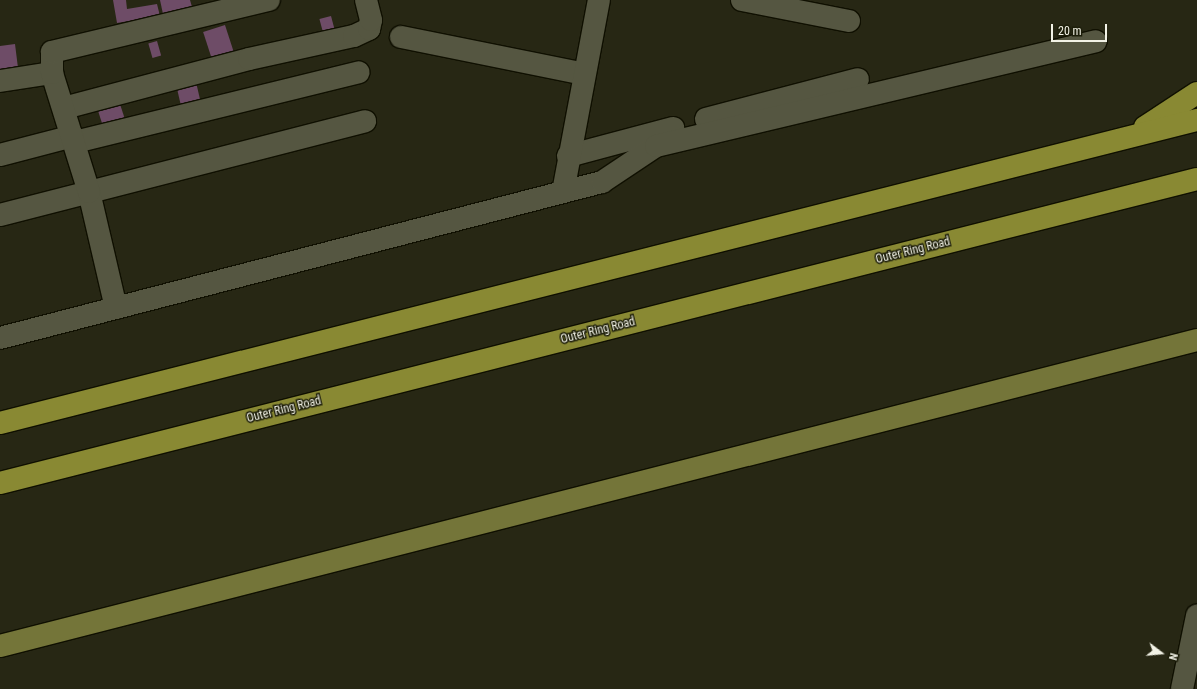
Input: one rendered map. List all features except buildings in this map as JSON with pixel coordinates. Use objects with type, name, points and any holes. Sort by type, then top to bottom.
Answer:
[{"type":"highway","points":[[1131,136],[1197,93]]},
{"type":"highway","points":[[0,423],[1197,120]]},
{"type":"highway","name":"Outer Ring Road","points":[[0,483],[1197,179]]},
{"type":"main road","points":[[0,646],[1197,340]]},
{"type":"street","points":[[116,308],[90,192],[52,73],[52,52],[269,0]]},
{"type":"street","points":[[64,108],[249,59],[354,36],[369,29],[371,20],[366,0]]},
{"type":"street","points":[[563,192],[568,156],[599,0]]},
{"type":"street","points":[[742,0],[849,21]]},
{"type":"street","points":[[402,37],[584,74]]},
{"type":"street","points":[[0,338],[605,180],[656,146],[1096,41]]},
{"type":"street","points":[[0,155],[359,72]]},
{"type":"street","points":[[0,81],[52,73]]},
{"type":"street","points":[[568,156],[858,79]]},
{"type":"street","points":[[0,215],[365,121]]},
{"type":"street","points":[[604,146],[605,180]]},
{"type":"street","points":[[1182,689],[1197,616]]}]
